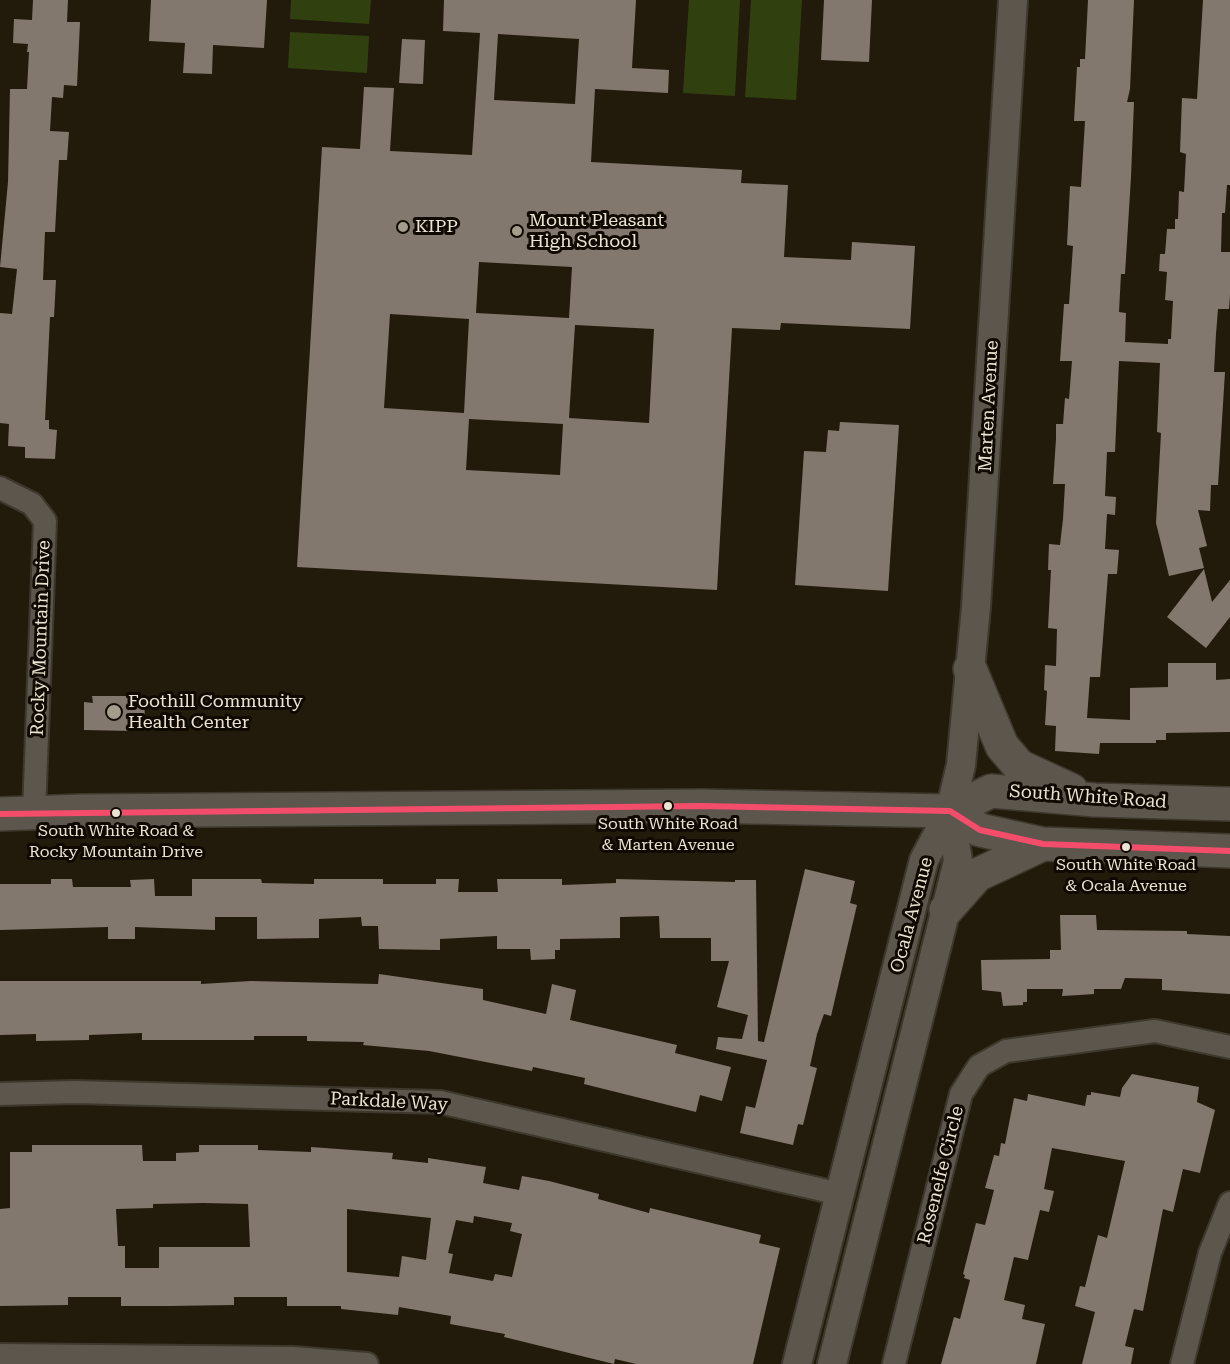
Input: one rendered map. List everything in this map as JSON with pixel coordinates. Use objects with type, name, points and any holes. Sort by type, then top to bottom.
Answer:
[{"type":"main road","points":[[970,669],[1002,746],[1019,766],[1095,800]]},
{"type":"main road","name":"South White Road","points":[[0,814],[701,806],[950,811],[991,791],[1095,800],[1230,804]]},
{"type":"main road","points":[[950,811],[980,830],[1043,844],[1230,851]]},
{"type":"main road","points":[[946,910],[977,875],[1043,844]]},
{"type":"street","name":"Marten Avenue","points":[[950,811],[961,765],[970,669],[1013,0]]},
{"type":"street","name":"Rocky Mountain Drive","points":[[0,488],[32,504],[45,521],[34,813]]},
{"type":"street","name":"Ocala Avenue","points":[[832,1364],[957,861],[950,811]]},
{"type":"street","name":"Ocala Avenue","points":[[797,1364],[924,860],[950,811]]},
{"type":"street","name":"Rosenelfe Circle","points":[[894,1364],[961,1094],[979,1066],[1006,1051],[1155,1030],[1230,1047]]},
{"type":"street","name":"Parkdale Way","points":[[0,1094],[75,1092],[440,1102],[840,1194]]},
{"type":"street","points":[[1182,1364],[1210,1252],[1230,1203]]},
{"type":"street","points":[[0,1356],[293,1358],[367,1364]]},
{"type":"green space","points":[[291,0],[371,0],[369,24],[290,19]]},
{"type":"green space","points":[[689,0],[740,0],[735,96],[683,93]]},
{"type":"green space","points":[[751,0],[802,0],[796,100],[745,97]]},
{"type":"green space","points":[[290,32],[369,36],[367,73],[288,68]]},
{"type":"building","points":[[33,0],[68,0],[67,22],[80,22],[77,86],[64,85],[63,98],[52,97],[50,131],[69,132],[67,160],[59,160],[55,232],[45,232],[43,280],[56,280],[54,317],[50,317],[45,420],[49,420],[49,429],[57,430],[55,459],[25,458],[25,447],[8,446],[9,424],[0,423],[0,313],[12,314],[17,269],[0,267],[8,182],[10,89],[27,89],[29,52],[27,52],[28,44],[13,43],[14,19],[32,20]]},
{"type":"building","points":[[151,0],[267,0],[264,48],[213,45],[212,74],[183,73],[185,43],[149,41]]},
{"type":"building","points":[[444,0],[636,0],[632,68],[669,70],[668,93],[595,89],[591,162],[742,170],[741,183],[788,185],[784,257],[851,260],[852,242],[915,246],[910,329],[781,323],[780,330],[732,328],[717,590],[297,567],[322,147],[360,149],[364,87],[394,88],[390,151],[472,155],[480,33],[443,31]],"holes":[[[498,34],[579,39],[575,104],[494,100]],[[479,262],[572,267],[569,318],[476,313]],[[390,314],[469,319],[464,413],[384,408]],[[575,325],[654,329],[649,423],[569,418]],[[469,419],[563,424],[560,475],[466,470]]]},
{"type":"building","points":[[824,0],[872,0],[869,62],[821,60]]},
{"type":"building","points":[[1088,0],[1134,0],[1130,89],[1127,102],[1134,102],[1131,177],[1125,274],[1121,274],[1119,312],[1126,313],[1125,342],[1168,344],[1168,339],[1171,339],[1173,301],[1165,300],[1167,272],[1159,271],[1160,254],[1165,254],[1167,229],[1175,229],[1175,219],[1178,219],[1179,191],[1184,192],[1186,154],[1180,152],[1182,98],[1197,99],[1203,0],[1230,0],[1230,185],[1227,185],[1225,213],[1222,213],[1221,252],[1230,252],[1230,295],[1229,309],[1218,309],[1216,334],[1214,372],[1225,372],[1218,485],[1211,485],[1210,511],[1198,510],[1207,546],[1199,548],[1204,568],[1169,576],[1156,523],[1161,433],[1157,432],[1160,363],[1119,361],[1115,452],[1107,452],[1105,496],[1116,497],[1115,515],[1107,514],[1105,549],[1119,550],[1117,574],[1108,574],[1100,677],[1090,677],[1087,718],[1130,720],[1130,688],[1168,687],[1168,663],[1216,663],[1216,680],[1230,679],[1230,732],[1166,733],[1166,740],[1156,740],[1156,743],[1100,743],[1099,754],[1055,751],[1056,726],[1045,725],[1047,691],[1044,690],[1045,665],[1056,666],[1057,629],[1048,628],[1051,570],[1048,570],[1049,544],[1060,545],[1063,519],[1065,484],[1053,484],[1056,424],[1063,424],[1065,398],[1069,399],[1072,361],[1060,361],[1064,304],[1069,304],[1073,246],[1067,245],[1070,186],[1081,187],[1085,121],[1074,121],[1077,67],[1080,67],[1080,59],[1085,59]]},
{"type":"building","points":[[402,39],[425,40],[423,84],[399,83]]},
{"type":"building","points":[[840,422],[899,425],[888,591],[795,585],[804,451],[826,452],[828,430],[839,431]]},
{"type":"building","points":[[1204,569],[1212,602],[1230,580],[1230,617],[1206,648],[1167,617]]},
{"type":"building","name":"Foothill Community Health Center","points":[[92,696],[144,696],[145,721],[133,721],[133,731],[84,730],[84,702],[93,703]]},
{"type":"building","points":[[805,869],[855,881],[850,903],[857,905],[831,1016],[824,1014],[817,1034],[810,1066],[817,1068],[803,1125],[798,1124],[793,1145],[740,1133],[746,1106],[755,1108],[767,1060],[716,1049],[718,1037],[742,1039],[748,1015],[717,1007],[729,961],[711,961],[711,938],[660,938],[659,916],[620,917],[620,938],[560,939],[560,950],[555,950],[555,959],[531,960],[530,949],[497,949],[497,936],[440,939],[440,950],[379,949],[378,926],[362,926],[361,917],[319,919],[319,938],[257,939],[257,917],[215,917],[215,930],[135,927],[135,939],[108,939],[108,927],[0,930],[0,884],[51,884],[51,879],[72,879],[73,887],[131,887],[130,880],[154,879],[155,896],[192,896],[192,879],[261,879],[262,883],[314,884],[314,879],[383,879],[383,884],[436,884],[436,879],[459,879],[458,892],[498,892],[497,879],[562,879],[562,885],[616,883],[616,879],[735,882],[735,880],[756,880],[758,1041],[764,1042]]},
{"type":"building","points":[[1060,915],[1096,915],[1097,930],[1187,931],[1187,934],[1230,936],[1230,994],[1162,990],[1162,979],[1125,978],[1121,989],[1094,989],[1094,994],[1062,996],[1063,989],[1027,989],[1027,1002],[1023,1002],[1023,1005],[1003,1006],[1001,992],[982,990],[981,960],[1050,959],[1050,950],[1061,950]]},
{"type":"building","points":[[379,974],[483,989],[483,1000],[546,1014],[552,984],[576,990],[570,1020],[677,1045],[675,1053],[731,1067],[722,1101],[700,1095],[696,1112],[584,1084],[585,1078],[533,1067],[532,1071],[429,1051],[363,1045],[364,1042],[307,1041],[307,1036],[254,1036],[254,1040],[142,1040],[142,1033],[89,1035],[89,1040],[36,1041],[36,1034],[0,1035],[0,981],[201,981],[201,984],[251,981],[378,984]]},
{"type":"building","points":[[1132,1074],[1199,1087],[1197,1102],[1215,1110],[1200,1173],[1183,1169],[1173,1212],[1163,1209],[1143,1311],[1134,1309],[1125,1346],[1134,1348],[1131,1364],[1082,1364],[1095,1312],[1075,1306],[1080,1286],[1085,1287],[1098,1235],[1107,1238],[1125,1161],[1052,1148],[1044,1189],[1054,1191],[1049,1212],[1040,1210],[1028,1260],[1014,1257],[1004,1300],[1025,1305],[1022,1319],[1045,1324],[1036,1364],[941,1364],[954,1317],[960,1319],[970,1280],[964,1278],[963,1274],[976,1223],[985,1225],[994,1190],[985,1188],[994,1155],[999,1156],[1001,1143],[1005,1144],[1014,1098],[1027,1101],[1028,1094],[1085,1106],[1087,1095],[1091,1095],[1091,1092],[1120,1097],[1122,1088]]},
{"type":"building","points":[[32,1145],[142,1145],[143,1161],[176,1161],[176,1153],[199,1152],[199,1145],[258,1145],[258,1150],[311,1152],[311,1147],[393,1153],[392,1159],[428,1163],[428,1158],[486,1167],[483,1183],[519,1190],[522,1176],[549,1181],[599,1194],[598,1199],[649,1213],[650,1208],[761,1235],[759,1243],[780,1248],[753,1364],[636,1364],[615,1359],[614,1364],[504,1337],[505,1334],[450,1324],[451,1316],[399,1307],[398,1315],[341,1309],[341,1306],[287,1306],[287,1297],[234,1297],[234,1305],[121,1306],[121,1297],[68,1297],[68,1305],[0,1306],[0,1209],[10,1208],[10,1152],[32,1152]],"holes":[[[153,1204],[248,1204],[250,1247],[159,1247],[159,1268],[125,1268],[125,1246],[118,1246],[116,1209],[153,1208]],[[347,1209],[431,1218],[426,1260],[402,1256],[399,1277],[347,1272]],[[474,1216],[512,1223],[510,1231],[522,1234],[512,1277],[495,1274],[493,1281],[449,1273],[453,1254],[448,1253],[456,1220],[473,1223]]]},
{"type":"transit line","points":[[0,814],[701,806],[950,811],[980,830],[1043,844],[1230,851]]},
{"type":"place","name":"KIPP","points":[[403,227]]},
{"type":"place","name":"Mount Pleasant High School","points":[[517,231]]},
{"type":"place","name":"Foothill Community Health Center","points":[[114,712]]},
{"type":"place","name":"South White Road & Marten Avenue","points":[[668,806]]},
{"type":"place","name":"South White Road & Rocky Mountain Drive","points":[[116,813]]},
{"type":"place","name":"South White Road & Ocala Avenue","points":[[1126,847]]}]
